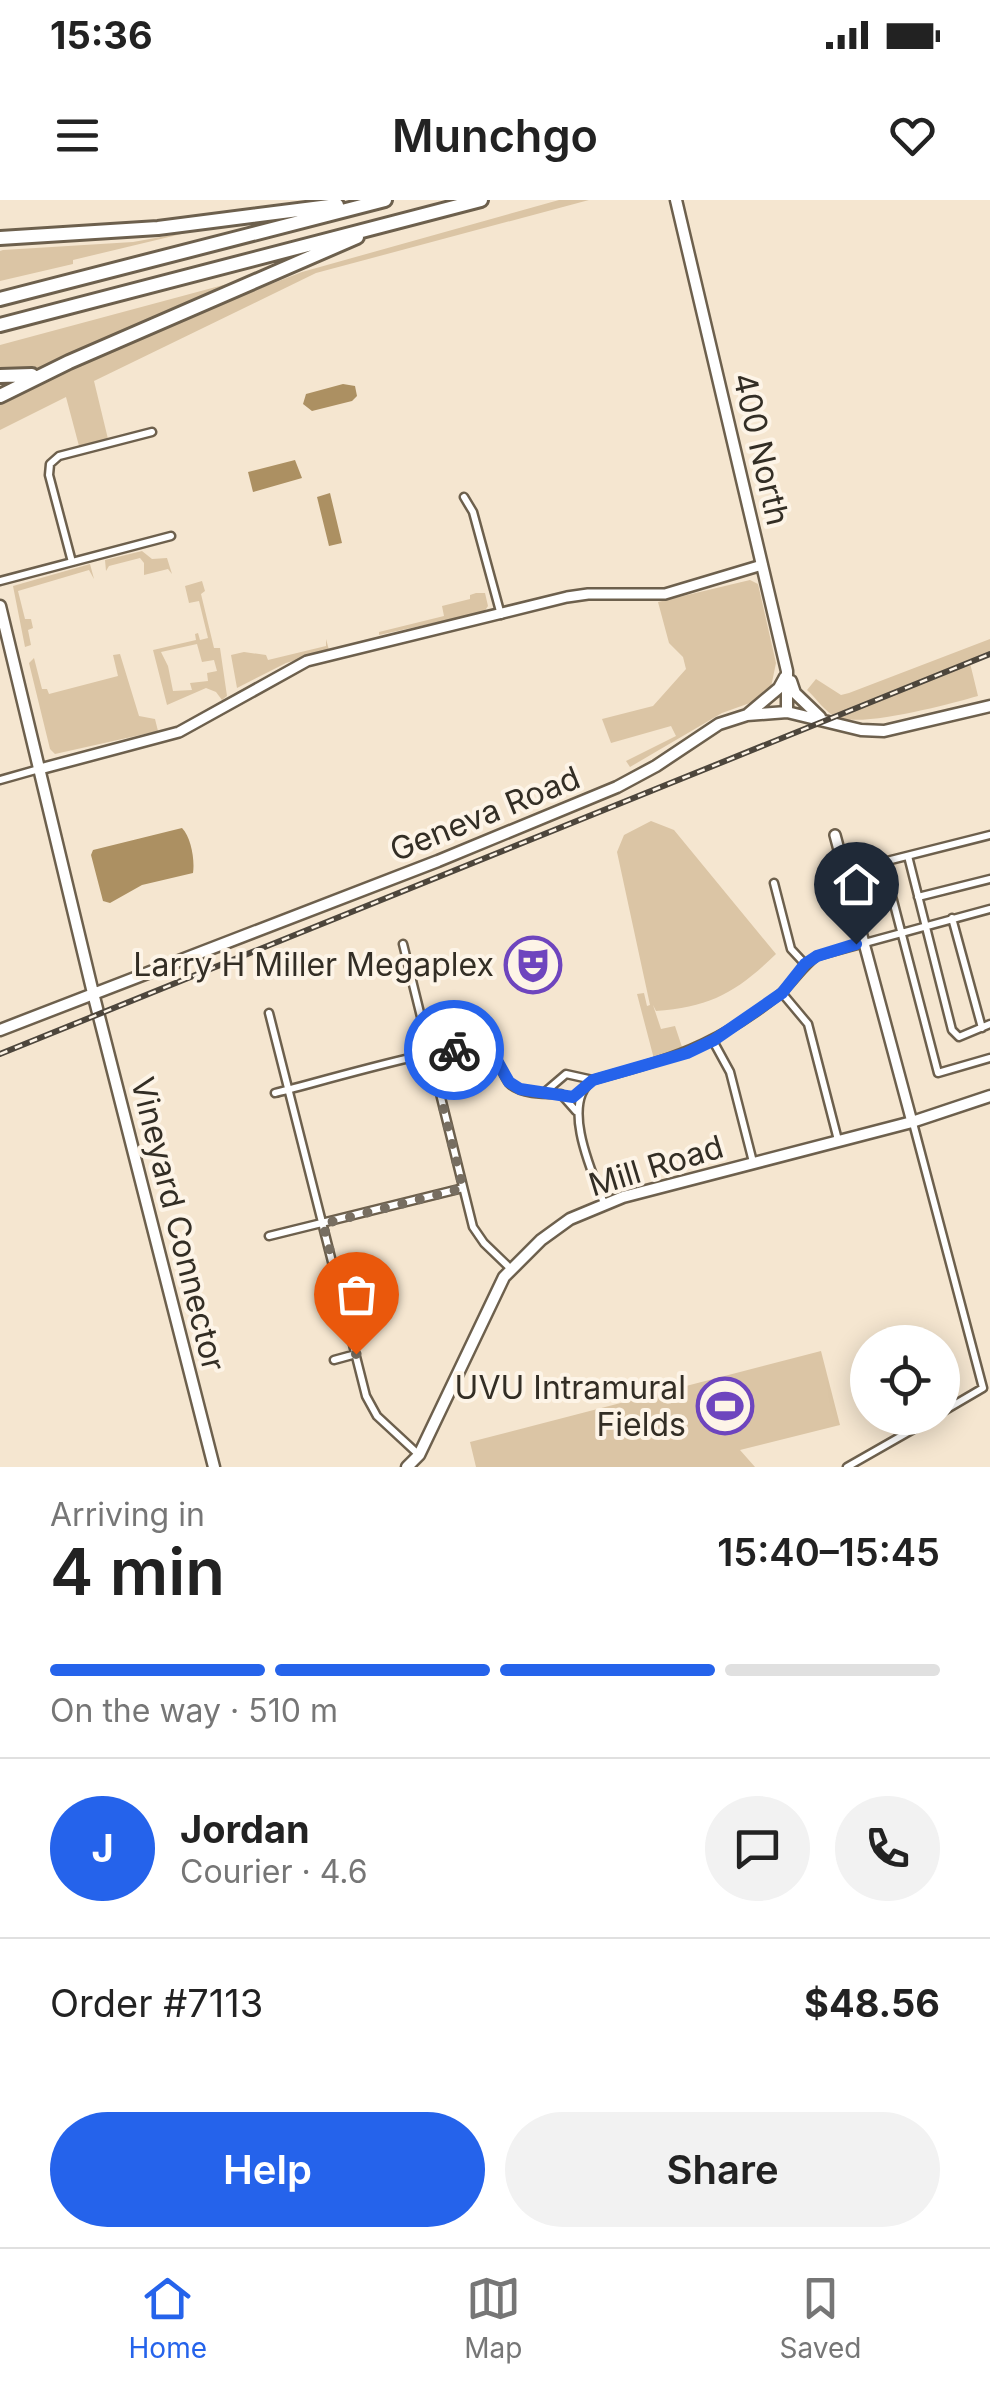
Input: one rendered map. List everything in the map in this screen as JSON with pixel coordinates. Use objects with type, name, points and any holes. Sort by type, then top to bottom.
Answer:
[{"type":"highway","points":[[0,238],[158,228],[385,200]]},
{"type":"highway","points":[[0,299],[385,200]]},
{"type":"highway","points":[[0,326],[481,200]]},
{"type":"highway","points":[[0,376],[36,375],[401,219]]},
{"type":"highway","points":[[0,246],[81,234]]},
{"type":"highway","points":[[0,396],[69,362]]},
{"type":"main road","name":"400 North","points":[[676,200],[788,671],[787,712]]},
{"type":"main road","name":"Vineyard Connector","points":[[0,606],[6,656],[40,769],[214,1467]]},
{"type":"main road","points":[[747,715],[779,688],[788,671]]},
{"type":"main road","points":[[788,671],[794,693],[825,721]]},
{"type":"main road","name":"Geneva Road","points":[[0,1030],[438,861],[616,787],[719,724],[747,715],[787,712],[860,730],[884,731],[990,706]]},
{"type":"main road","name":"Mill Road","points":[[407,1467],[419,1455],[504,1277],[541,1240],[570,1219],[605,1204],[912,1122],[990,1096]]},
{"type":"street","points":[[72,562],[50,464],[58,456],[152,432]]},
{"type":"street","points":[[464,497],[473,512],[501,615]]},
{"type":"street","points":[[0,581],[171,536]]},
{"type":"street","points":[[0,780],[180,732],[307,661],[588,594],[666,594],[762,565]]},
{"type":"street","points":[[835,835],[983,1388],[960,1401]]},
{"type":"street","points":[[990,835],[884,862],[938,1074],[990,1058]]},
{"type":"street","points":[[908,856],[952,1030],[959,1038],[986,1026],[952,918]]},
{"type":"street","points":[[918,897],[990,879]]},
{"type":"street","points":[[774,884],[790,949],[805,964]]},
{"type":"street","points":[[275,1094],[430,1054],[481,1048],[500,1063],[509,1082],[524,1091],[563,1096],[580,1092],[593,1080],[687,1053],[714,1040],[782,993],[805,964],[817,956],[990,909]]},
{"type":"street","points":[[404,944],[473,1227],[512,1269]]},
{"type":"street","points":[[782,993],[808,1024],[838,1140]]},
{"type":"street","points":[[269,1014],[366,1396],[377,1416],[419,1455]]},
{"type":"street","points":[[714,1040],[730,1072],[753,1162]]},
{"type":"street","points":[[546,1092],[562,1076],[574,1074],[593,1080]]},
{"type":"street","points":[[574,1074],[582,1082],[577,1112],[591,1171],[605,1204]]},
{"type":"street","points":[[558,1083],[577,1112]]},
{"type":"street","points":[[269,1236],[463,1188]]},
{"type":"street","points":[[334,1360],[356,1354]]},
{"type":"street","points":[[847,1467],[903,1435]]},
{"type":"shaded area","points":[[559,200],[589,200],[316,273],[94,381],[108,439],[79,446],[66,397],[0,430],[0,402],[208,308],[302,272]]},
{"type":"shaded area","points":[[194,231],[0,281],[3,250],[133,242]]},
{"type":"shaded area","points":[[227,284],[37,369],[0,371],[0,345]]},
{"type":"shaded area","points":[[343,384],[355,386],[357,396],[352,401],[312,411],[303,404],[306,394]]},
{"type":"shaded area","points":[[295,460],[302,478],[253,492],[248,472]]},
{"type":"shaded area","points":[[330,493],[342,543],[329,546],[317,497]]},
{"type":"shaded area","points":[[142,551],[152,559],[167,558],[172,574],[168,569],[144,575],[140,558],[109,566],[106,571],[105,560]]},
{"type":"shaded area","points":[[90,564],[94,579],[89,570],[18,591],[25,619],[31,619],[33,628],[28,630],[31,645],[25,647],[13,586]]},
{"type":"shaded area","points":[[750,580],[758,584],[776,663],[771,687],[761,699],[722,713],[630,767],[626,761],[676,736],[671,726],[611,743],[602,719],[653,706],[686,669],[683,657],[669,643],[658,602]]},
{"type":"shaded area","points":[[202,581],[205,591],[201,594],[214,648],[220,648],[227,696],[222,700],[206,688],[167,705],[153,650],[196,640],[198,633],[200,640],[208,638],[199,601],[189,603],[185,586]],"holes":[[[197,644],[202,662],[214,660],[217,671],[207,673],[208,681],[190,683],[192,690],[173,691],[161,652]]]},
{"type":"shaded area","points":[[476,593],[485,593],[488,606],[484,612],[379,635],[444,616],[442,606],[470,599]]},
{"type":"shaded area","points":[[326,639],[329,650],[286,663],[237,688],[231,655],[244,652],[266,655],[268,660],[326,646]]},
{"type":"shaded area","points":[[990,639],[990,654],[970,663],[978,696],[906,714],[849,720],[832,715],[807,690],[816,679],[841,695],[849,693]]},
{"type":"shaded area","points":[[120,654],[139,716],[155,719],[158,731],[55,754],[50,749],[29,663],[34,658],[42,689],[49,694],[118,676],[113,655]]},
{"type":"shaded area","points":[[651,821],[674,830],[776,954],[735,988],[708,1001],[656,1011],[653,1005],[661,1029],[675,1026],[682,1047],[654,1059],[637,994],[644,993],[647,1006],[650,1005],[617,852],[624,835]]},
{"type":"shaded area","points":[[182,828],[192,849],[193,873],[142,885],[110,903],[103,901],[93,850]]},
{"type":"shaded area","name":"UVU Intramural Fields","points":[[821,1351],[840,1425],[740,1450],[755,1467],[476,1467],[470,1442]]},
{"type":"railway","points":[[0,1054],[990,654]]},
{"type":"way so far","points":[[356,1354],[323,1224],[463,1188],[430,1054],[454,1050]]},
{"type":"place","name":"Larry H Miller Megaplex","points":[[533,965]]},
{"type":"place","name":"UVU Intramural Fields","points":[[725,1406]]},
{"type":"route","points":[[454,1050],[481,1048],[491,1053],[509,1082],[524,1091],[573,1097],[593,1080],[687,1053],[714,1040],[782,993],[805,964],[817,956],[856,944]]}]
